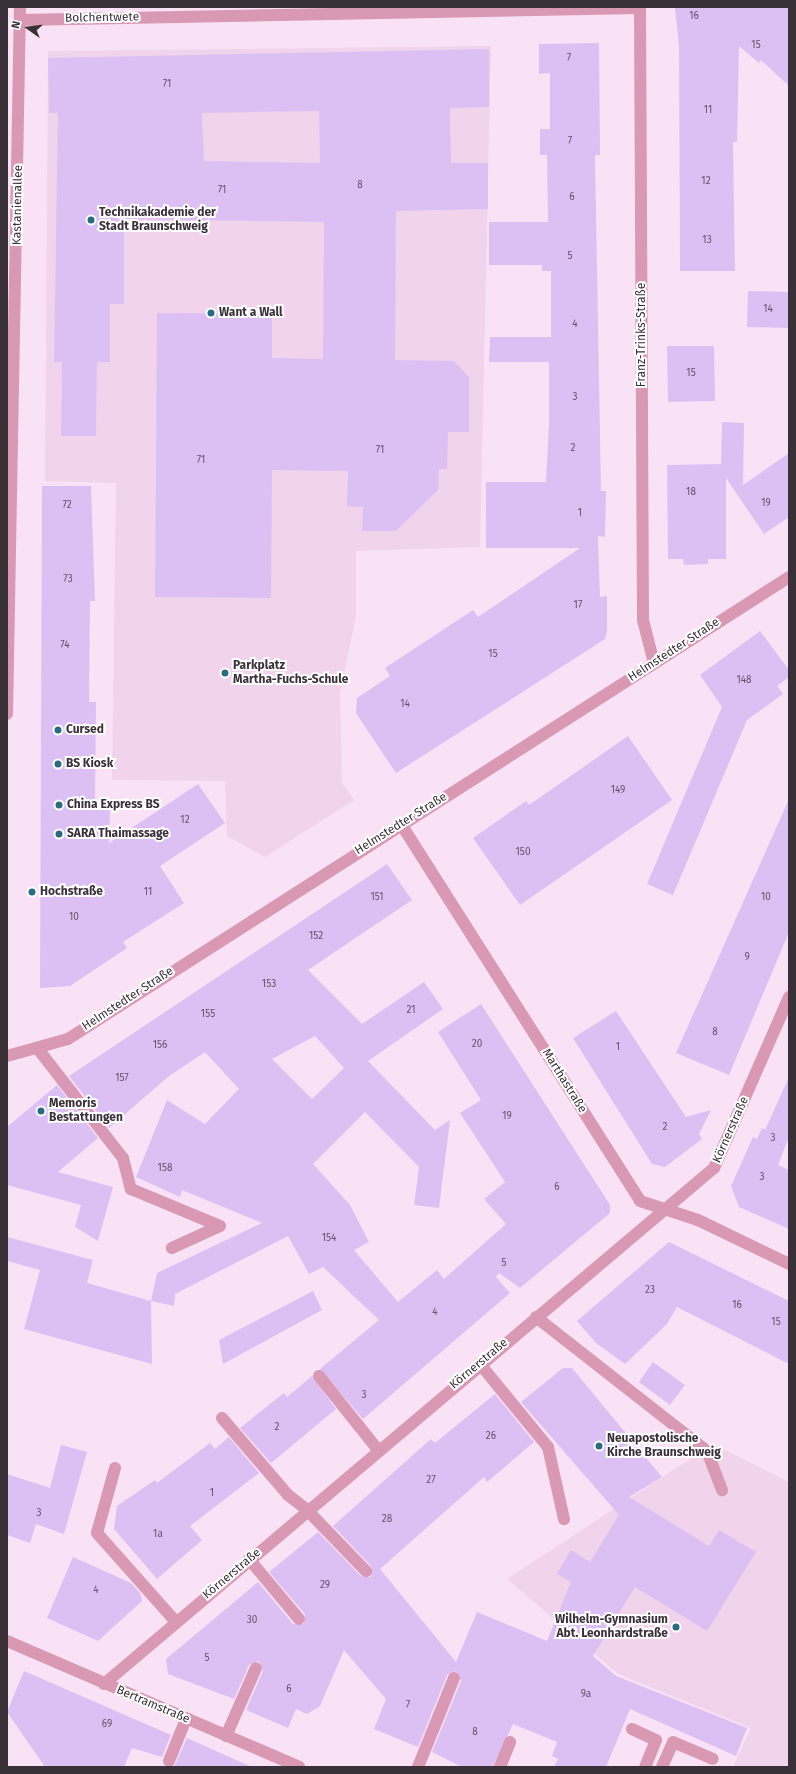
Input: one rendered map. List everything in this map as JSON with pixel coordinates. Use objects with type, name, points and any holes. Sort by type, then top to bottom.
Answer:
[{"type":"street","name":"Kastanienallee","points":[[7,714],[9,533],[20,7]]},
{"type":"street","name":"Bolchentwete","points":[[20,20],[640,8]]},
{"type":"street","name":"Franz-Trinks-Straße","points":[[640,8],[644,620],[654,663]]},
{"type":"street","name":"Helmstedter Straße","points":[[7,1056],[38,1049],[68,1039],[401,824],[789,577]]},
{"type":"street","name":"Marthastraße","points":[[401,824],[640,1201],[698,1220],[789,1264]]},
{"type":"street","name":"Körnerstraße","points":[[104,1684],[249,1559],[714,1168],[789,997]]},
{"type":"street","points":[[38,1049],[123,1158],[131,1189],[220,1226],[172,1248]]},
{"type":"street","points":[[536,1317],[707,1451],[722,1490]]},
{"type":"street","points":[[480,1364],[548,1447],[564,1519]]},
{"type":"street","points":[[319,1376],[378,1450]]},
{"type":"street","points":[[222,1418],[288,1495],[307,1510],[366,1571]]},
{"type":"street","points":[[115,1468],[97,1533],[176,1622]]},
{"type":"street","points":[[249,1559],[299,1620]]},
{"type":"street","name":"Bertramstraße","points":[[7,1641],[299,1767]]},
{"type":"street","points":[[226,1736],[256,1668]]},
{"type":"street","points":[[418,1767],[454,1678]]},
{"type":"street","points":[[169,1760],[186,1719]]},
{"type":"street","points":[[632,1730],[656,1740],[645,1767]]},
{"type":"street","points":[[500,1767],[510,1742]]},
{"type":"street","points":[[662,1767],[673,1742],[713,1759]]},
{"type":"shaded area","points":[[491,46],[480,547],[356,551],[356,616],[340,693],[342,783],[354,800],[265,857],[227,836],[225,781],[112,780],[116,483],[45,481],[48,51]]},
{"type":"shaded area","name":"Wilhelm-Gymnasium Abt. Leonhardstraße","points":[[713,1444],[789,1482],[789,1767],[733,1767],[751,1728],[618,1674],[507,1579]]},
{"type":"building","points":[[675,7],[789,7],[789,86],[761,60],[759,63],[739,46],[737,142],[733,142],[735,271],[680,271],[679,47]]},
{"type":"building","points":[[599,43],[600,155],[595,155],[601,491],[606,491],[605,537],[598,536],[600,597],[607,596],[607,631],[605,639],[396,773],[356,713],[357,698],[390,676],[385,668],[473,610],[478,617],[580,548],[486,548],[486,482],[546,482],[549,425],[549,362],[489,362],[490,337],[551,337],[551,271],[542,271],[542,265],[489,265],[489,222],[548,222],[547,155],[540,155],[540,129],[550,129],[550,73],[539,74],[539,44]]},
{"type":"building","points":[[489,49],[489,107],[450,108],[451,163],[488,163],[488,209],[396,211],[395,360],[454,361],[469,377],[469,432],[448,432],[447,469],[439,469],[438,490],[396,531],[362,531],[363,507],[347,506],[348,471],[272,470],[271,598],[155,597],[157,313],[272,314],[272,358],[323,359],[324,222],[124,219],[124,304],[110,304],[110,362],[97,362],[96,436],[61,436],[62,362],[54,362],[58,113],[49,113],[48,58]],"holes":[[[319,111],[320,163],[204,161],[202,113]]]},
{"type":"building","points":[[748,291],[789,292],[789,328],[747,327]]},
{"type":"building","points":[[667,346],[714,346],[715,401],[668,402]]},
{"type":"building","points":[[722,422],[744,423],[743,485],[789,453],[789,517],[764,534],[726,478],[726,559],[708,559],[708,564],[684,565],[683,559],[668,559],[667,465],[721,464]]},
{"type":"building","points":[[42,486],[91,486],[95,601],[90,601],[89,702],[96,702],[95,806],[110,807],[109,843],[198,784],[225,823],[160,866],[184,903],[123,942],[127,948],[70,986],[40,988]]},
{"type":"building","points":[[760,631],[789,670],[789,677],[777,686],[783,694],[747,720],[673,895],[647,884],[722,707],[700,675]]},
{"type":"building","points":[[628,736],[672,800],[520,905],[473,838],[526,801],[529,805]]},
{"type":"building","points":[[789,799],[789,932],[729,1075],[676,1053]]},
{"type":"building","points":[[387,864],[412,900],[308,970],[362,1024],[424,982],[443,1009],[368,1061],[435,1130],[450,1120],[439,1208],[414,1205],[419,1167],[365,1112],[313,1164],[350,1205],[369,1242],[354,1250],[398,1302],[437,1270],[444,1279],[506,1224],[484,1199],[505,1182],[460,1113],[481,1100],[438,1032],[481,1004],[610,1205],[610,1213],[520,1288],[499,1273],[496,1277],[510,1293],[363,1419],[320,1369],[379,1320],[323,1267],[309,1274],[288,1236],[175,1294],[174,1306],[151,1301],[157,1273],[262,1223],[182,1190],[180,1197],[136,1177],[167,1100],[205,1124],[239,1089],[205,1052],[169,1076],[109,1128],[69,1076]],"holes":[[[315,1036],[344,1068],[312,1099],[272,1059]]]},
{"type":"building","points":[[616,1011],[686,1117],[711,1110],[699,1134],[702,1139],[665,1167],[652,1164],[573,1038]]},
{"type":"building","points":[[789,1077],[789,1137],[778,1165],[789,1170],[789,1229],[739,1207],[731,1186],[753,1137],[757,1139],[762,1128],[765,1130]]},
{"type":"building","points":[[57,1085],[98,1138],[58,1172],[113,1187],[98,1241],[75,1227],[81,1205],[7,1185],[7,1127]]},
{"type":"building","points":[[7,1237],[93,1260],[87,1283],[151,1301],[152,1364],[24,1329],[40,1270],[7,1261]]},
{"type":"building","points":[[669,1242],[789,1301],[789,1364],[677,1307],[667,1324],[625,1364],[596,1343],[577,1321]]},
{"type":"building","points":[[313,1291],[322,1310],[223,1364],[219,1340]]},
{"type":"building","points":[[653,1362],[685,1385],[670,1405],[639,1382]]},
{"type":"building","points":[[563,1368],[572,1368],[662,1477],[629,1497],[709,1546],[719,1530],[756,1552],[707,1631],[635,1587],[593,1656],[616,1676],[747,1728],[736,1756],[630,1709],[606,1767],[554,1767],[558,1759],[552,1756],[557,1742],[513,1724],[493,1767],[462,1767],[432,1752],[461,1681],[456,1671],[447,1675],[418,1747],[374,1729],[386,1699],[344,1650],[320,1706],[307,1714],[296,1709],[288,1728],[246,1710],[263,1671],[259,1661],[249,1665],[234,1699],[168,1674],[166,1659],[258,1582],[293,1624],[304,1624],[305,1614],[269,1572],[318,1532],[361,1576],[371,1577],[371,1566],[333,1526],[431,1439],[435,1443],[495,1394],[534,1442],[487,1482],[484,1477],[380,1569],[456,1662],[477,1612],[547,1641],[571,1582],[557,1574],[571,1550],[590,1562],[619,1515],[521,1402]]},
{"type":"building","points":[[312,1376],[336,1409],[271,1463],[240,1428],[284,1393],[287,1397]]},
{"type":"building","points":[[229,1437],[259,1473],[190,1526],[202,1540],[157,1579],[114,1529],[117,1506],[155,1480],[157,1483],[210,1443],[215,1449]]},
{"type":"building","points":[[61,1445],[87,1452],[64,1534],[36,1524],[30,1543],[7,1535],[7,1474],[50,1488]]},
{"type":"building","points":[[73,1557],[131,1583],[140,1593],[142,1601],[98,1641],[47,1618]]},
{"type":"building","points":[[24,1671],[171,1735],[162,1757],[132,1748],[124,1767],[45,1767],[7,1712]]},
{"type":"building","points":[[187,1738],[252,1767],[174,1767]]},
{"type":"place","name":"Technikakademie der Stadt Braunschweig","points":[[91,220]]},
{"type":"place","name":"Want a Wall","points":[[211,313]]},
{"type":"place","name":"Parkplatz Martha-Fuchs-Schule","points":[[225,673]]},
{"type":"place","name":"Cursed","points":[[58,730]]},
{"type":"place","name":"BS Kiosk","points":[[58,764]]},
{"type":"place","name":"China Express BS","points":[[59,805]]},
{"type":"place","name":"SARA Thaimassage","points":[[59,834]]},
{"type":"place","name":"Hochstraße","points":[[32,892]]},
{"type":"place","name":"Memoris Bestattungen","points":[[41,1111]]},
{"type":"place","name":"Neuapostolische Kirche Braunschweig","points":[[599,1446]]},
{"type":"place","name":"Wilhelm-Gymnasium Abt. Leonhardstraße","points":[[676,1627]]}]
